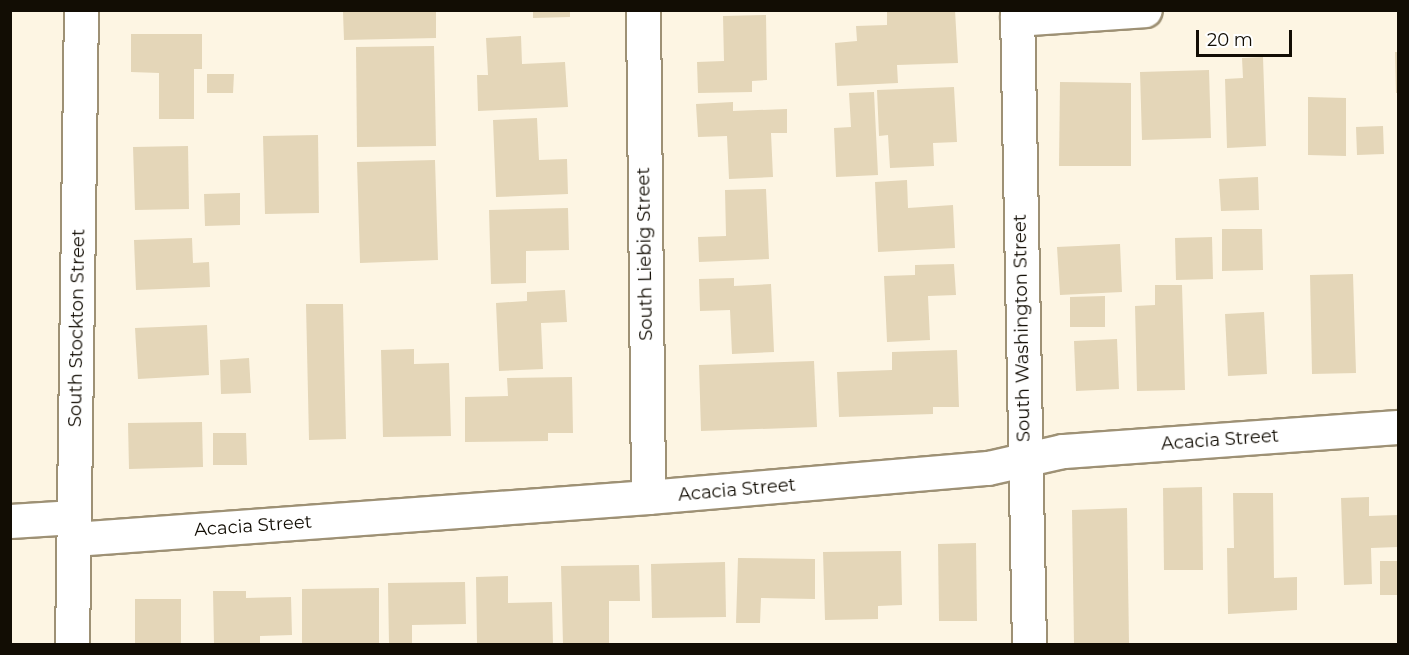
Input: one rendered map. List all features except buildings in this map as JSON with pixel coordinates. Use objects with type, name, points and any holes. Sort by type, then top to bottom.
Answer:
[{"type":"street","name":"South Stockton Street","points":[[72,645],[81,10]]},
{"type":"street","name":"South Liebig Street","points":[[643,10],[648,497]]},
{"type":"street","points":[[1017,15],[1144,10]]},
{"type":"street","name":"South Washington Street","points":[[1017,15],[1029,645]]},
{"type":"street","name":"Acacia Street","points":[[10,521],[74,528],[648,497],[1024,462],[1063,451],[1398,427]]}]
